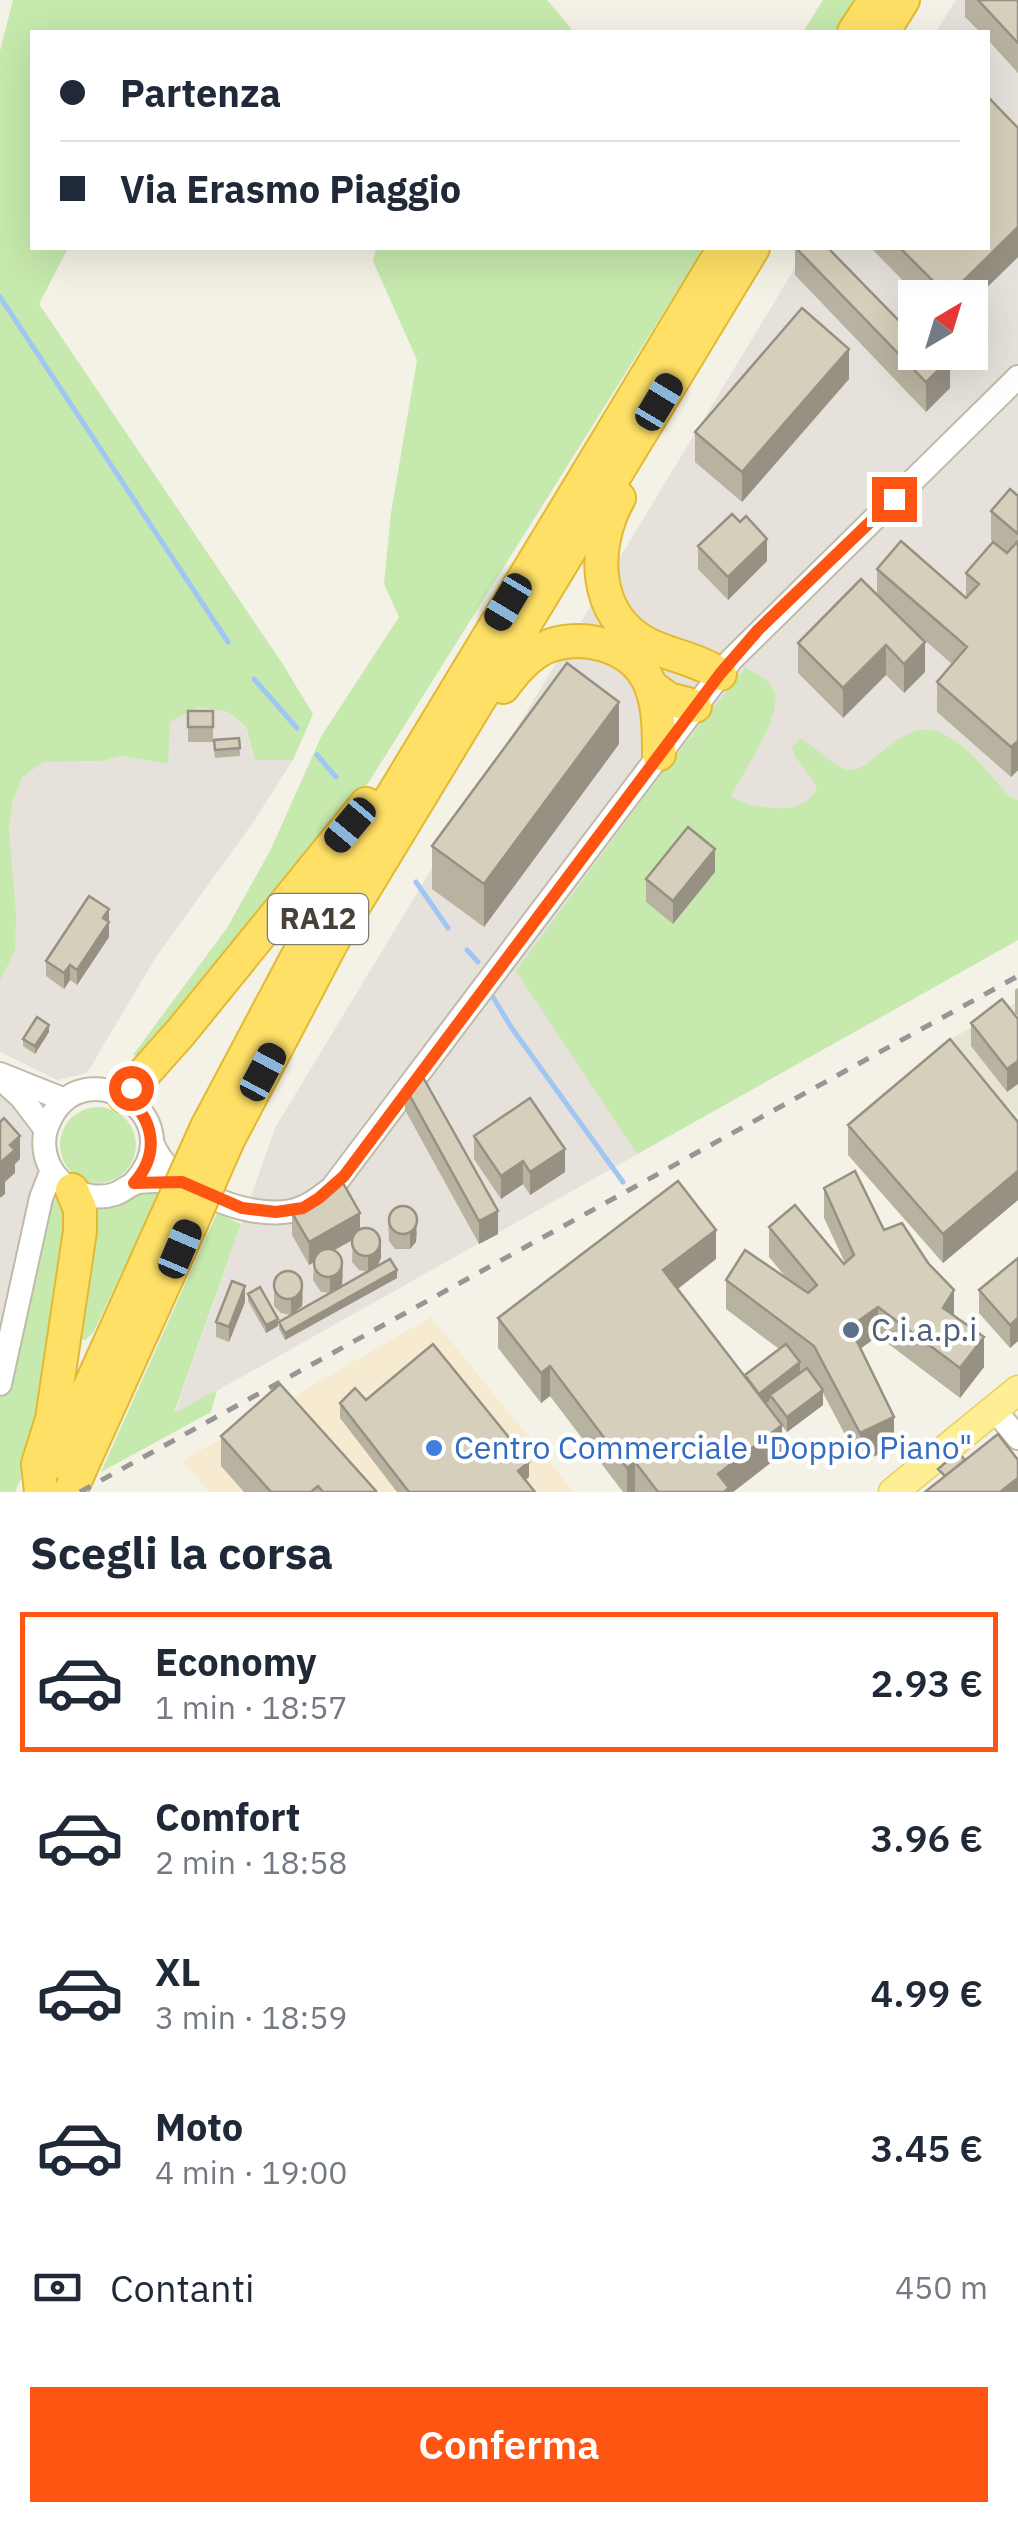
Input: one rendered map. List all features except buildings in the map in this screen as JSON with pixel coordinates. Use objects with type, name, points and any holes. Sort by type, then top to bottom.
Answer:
[{"type":"highway","points":[[855,30],[874,0]]},
{"type":"highway","points":[[885,30],[903,0]]},
{"type":"highway","name":"RA12","points":[[56,1476],[169,1244],[280,984],[723,250]]},
{"type":"highway","name":"RA12","points":[[218,1134],[752,250]]},
{"type":"highway","points":[[659,402],[663,428],[604,529],[600,547],[602,582],[612,608],[636,637],[720,674]]},
{"type":"highway","points":[[433,775],[460,759],[505,683],[540,650],[580,641],[608,646],[630,658],[651,686],[668,699],[695,706]]},
{"type":"highway","points":[[651,686],[659,754]]},
{"type":"highway","points":[[124,1096],[182,1032],[350,825],[414,732],[438,717]]},
{"type":"highway","points":[[56,1476],[55,1404],[80,1231],[80,1209],[62,1180]]},
{"type":"main road","points":[[893,1492],[1018,1390]]},
{"type":"street","points":[[182,1182],[134,1183],[104,1196],[62,1180],[45,1151],[46,1130],[56,1109],[74,1094],[97,1089],[124,1096],[141,1110],[162,1163],[182,1182],[242,1208],[276,1212],[303,1208],[332,1188],[720,674],[758,630],[1018,377]]},
{"type":"street","points":[[0,1076],[64,1100]]},
{"type":"street","points":[[0,1076],[46,1130]]},
{"type":"street","points":[[134,1183],[147,1164],[152,1142]]},
{"type":"street","points":[[0,1384],[41,1198],[62,1180]]},
{"type":"street","points":[[994,1409],[1018,1438]]},
{"type":"shaded area","points":[[956,0],[1018,0],[1018,940],[174,1415],[275,1128],[806,250],[990,250],[990,30],[937,30]]},
{"type":"shaded area","points":[[199,707],[228,712],[246,728],[255,760],[293,760],[156,957],[87,1073],[57,1080],[0,1052],[0,981],[15,951],[9,829],[13,801],[22,779],[42,762],[102,761],[122,756],[167,764],[170,722]]},
{"type":"shaded area","points":[[1018,1001],[1018,1116],[940,1045]]},
{"type":"shaded area","points":[[0,1091],[38,1130],[44,1164],[0,1349]]},
{"type":"shaded area","points":[[431,1317],[574,1492],[210,1492],[182,1461]]},
{"type":"green space","points":[[13,0],[547,0],[572,30],[30,30],[30,250],[67,250],[39,304],[313,714],[293,760],[255,760],[246,727],[228,712],[199,707],[170,722],[168,764],[122,756],[102,761],[43,762],[22,778],[13,801],[9,829],[15,951],[0,981],[0,51]]},
{"type":"green space","points":[[823,0],[855,0],[837,30],[804,30]]},
{"type":"green space","points":[[376,250],[703,250],[357,801],[147,1058],[133,1055],[227,928],[270,851],[322,735],[399,617],[384,584],[391,513],[417,360],[373,261]]},
{"type":"green space","points":[[745,668],[770,685],[775,705],[766,732],[731,797],[766,807],[803,803],[817,786],[792,748],[800,739],[840,767],[855,769],[912,732],[941,733],[969,752],[1009,796],[1018,800],[1018,940],[637,1154],[516,971]]},
{"type":"green space","points":[[98,1107],[125,1118],[136,1145],[125,1172],[98,1183],[71,1172],[60,1145],[71,1118]]},
{"type":"green space","points":[[56,1190],[71,1198],[39,1440],[15,1492],[0,1492],[0,1397],[46,1208]]},
{"type":"green space","points":[[161,1190],[93,1333],[85,1340],[77,1337],[99,1205]]},
{"type":"green space","points":[[217,1213],[241,1224],[174,1413],[217,1390],[211,1412],[101,1472]]},
{"type":"waterway","points":[[0,297],[228,642]]},
{"type":"waterway","points":[[254,679],[297,728]]},
{"type":"waterway","points":[[317,755],[336,777]]},
{"type":"waterway","points":[[416,882],[448,928]]},
{"type":"waterway","points":[[467,950],[478,962]]},
{"type":"waterway","points":[[493,997],[623,1182]]},
{"type":"railway","points":[[80,1492],[1018,976]]},
{"type":"place","name":"C.i.a.p.i","points":[[851,1330]]},
{"type":"place","name":"Centro Commerciale \"Doppio Piano\"","points":[[434,1448]]},
{"type":"route","points":[[131,1088],[124,1096],[141,1110],[152,1142],[147,1164],[134,1183],[182,1182],[258,1212],[303,1208],[332,1188],[720,674],[758,630],[894,499]]}]
